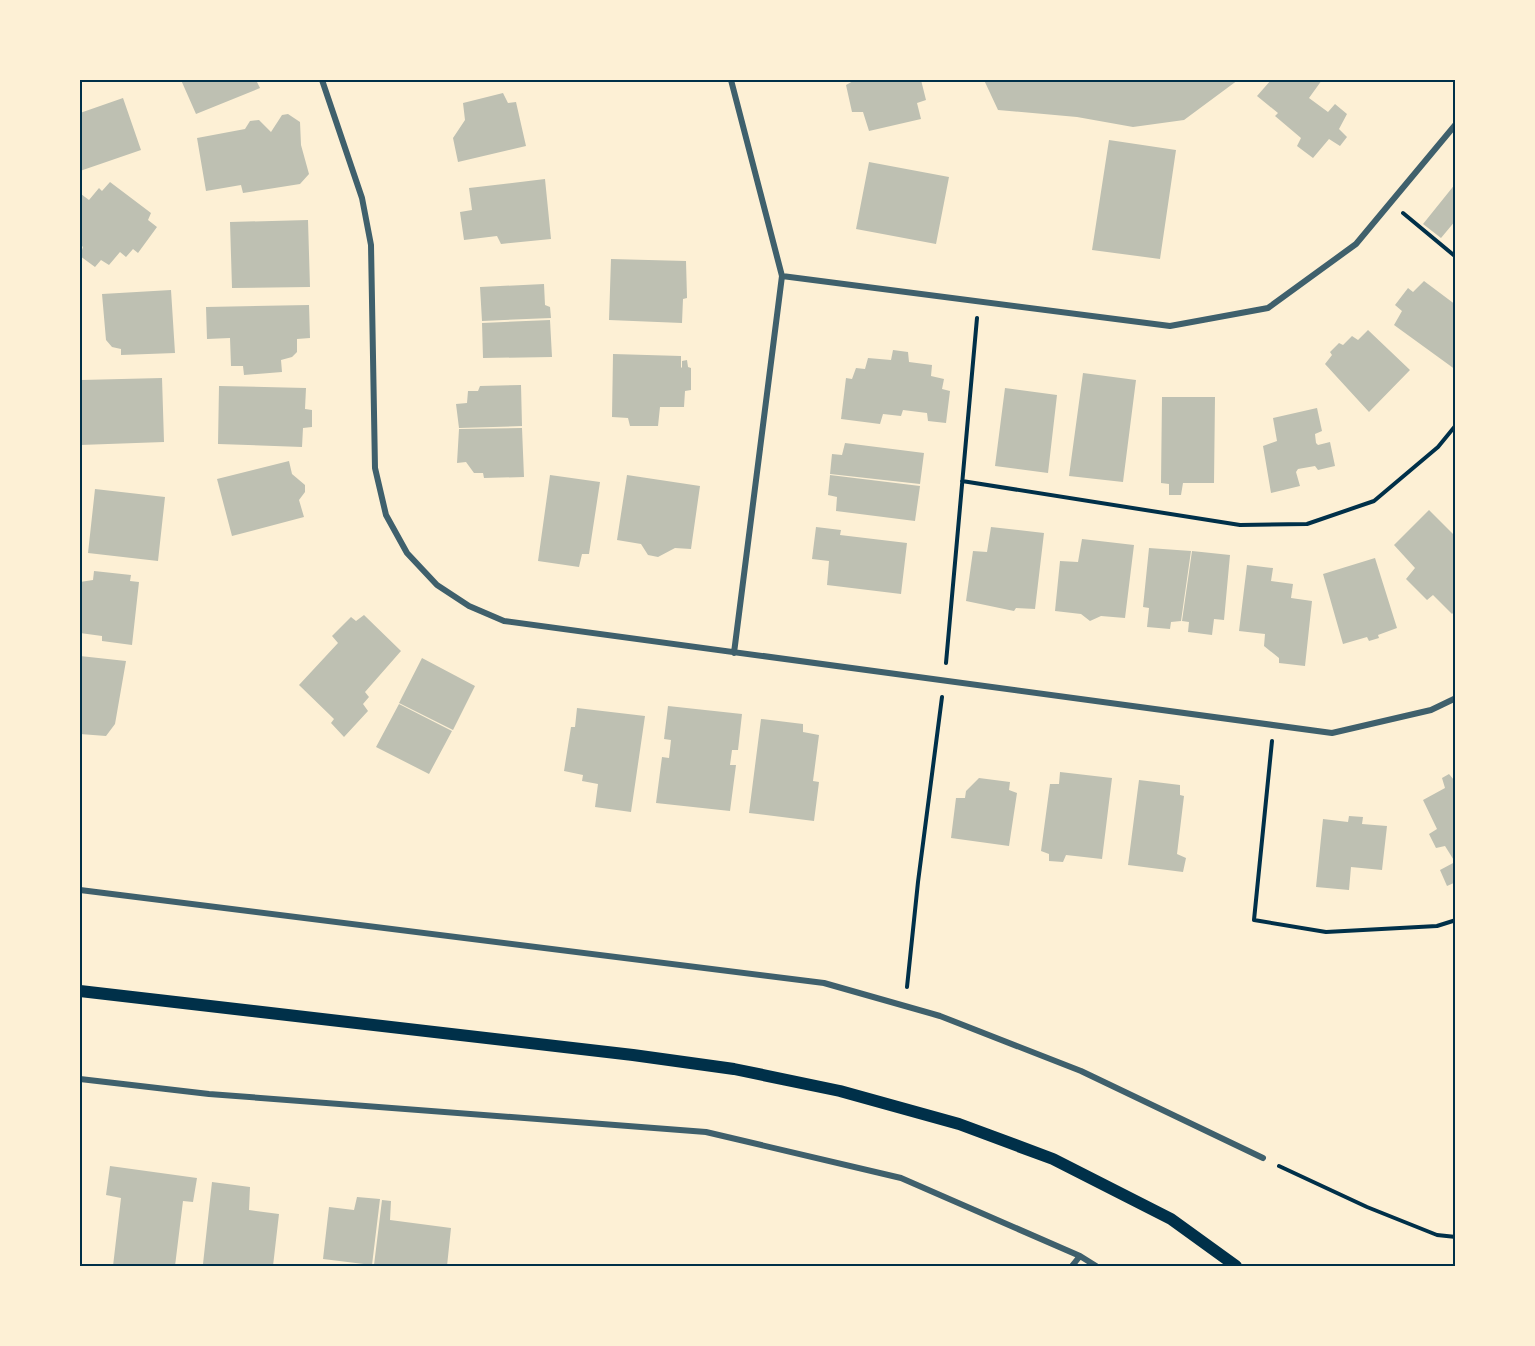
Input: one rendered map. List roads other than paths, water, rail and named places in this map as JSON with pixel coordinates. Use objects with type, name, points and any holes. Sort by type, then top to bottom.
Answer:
[{"type":"main road","points":[[80,991],[633,1055],[734,1070],[840,1091],[959,1124],[1053,1159],[1171,1219],[1236,1266]]},
{"type":"street","points":[[322,80],[362,198],[371,246],[375,468],[386,514],[407,553],[437,585],[469,606],[504,621],[1332,733],[1431,710],[1455,698]]},
{"type":"street","points":[[731,80],[782,276],[734,653]]},
{"type":"street","points":[[782,276],[1170,326],[1268,308],[1356,244],[1455,124]]},
{"type":"street","points":[[80,890],[824,983],[940,1016],[1081,1071],[1263,1158]]},
{"type":"street","points":[[80,1078],[209,1094],[706,1132],[901,1178],[1096,1266]]},
{"type":"street","points":[[1072,1266],[1080,1257]]}]
